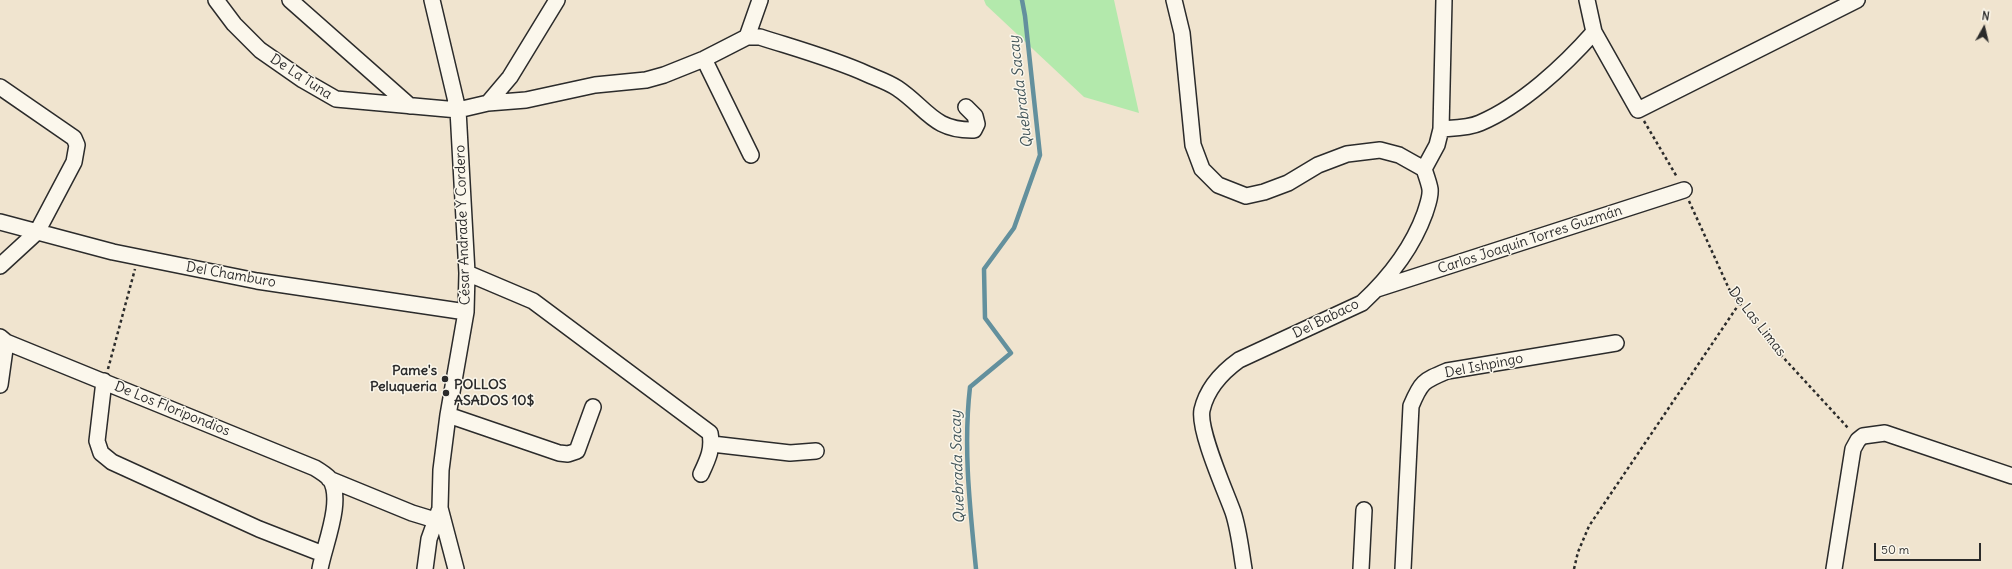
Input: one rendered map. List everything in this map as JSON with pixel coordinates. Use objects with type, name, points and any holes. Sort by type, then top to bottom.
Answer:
[{"type":"street","name":"De La Tuna","points":[[216,0],[234,24],[260,50],[303,80],[336,100],[458,110],[488,103],[526,100],[595,85],[646,80],[664,75],[704,59],[747,37]]},
{"type":"street","points":[[290,0],[410,106]]},
{"type":"street","name":"César Andrade Y Cordero","points":[[432,0],[458,110],[467,274],[466,312],[448,415],[441,470],[438,514],[456,569]]},
{"type":"street","points":[[488,103],[510,77],[557,0]]},
{"type":"street","points":[[760,0],[747,37],[760,37],[865,73],[896,88],[934,120],[947,127],[974,130],[977,124],[975,116],[966,107]]},
{"type":"street","points":[[1174,0],[1182,33],[1193,145],[1202,170],[1218,185],[1246,196],[1288,184],[1318,165],[1347,154],[1380,150],[1399,155],[1424,169],[1437,145],[1441,129],[1444,0]]},
{"type":"street","points":[[1587,0],[1594,32],[1638,110],[1858,0]]},
{"type":"street","points":[[1441,129],[1480,124],[1512,105],[1576,53],[1594,32]]},
{"type":"street","points":[[704,59],[751,155]]},
{"type":"street","points":[[0,87],[74,138],[77,145],[74,162],[37,232],[0,266]]},
{"type":"street","name":"Del Babaco","points":[[1244,569],[1233,514],[1203,428],[1202,411],[1206,397],[1214,383],[1225,370],[1239,360],[1362,303],[1376,290],[1400,262],[1419,230],[1429,200],[1430,190],[1424,169]]},
{"type":"street","name":"Carlos Joaquín Torres Guzmán","points":[[1376,290],[1684,190]]},
{"type":"street","name":"Del Chamburo","points":[[0,222],[138,257],[257,281],[466,312]]},
{"type":"street","points":[[467,274],[533,301],[710,433],[712,444],[711,453],[702,474]]},
{"type":"street","points":[[0,385],[3,340]]},
{"type":"street","name":"De Los Floripondios","points":[[3,340],[315,468],[332,484],[412,513],[438,514]]},
{"type":"street","name":"Del Ishpingo","points":[[1403,569],[1412,406],[1418,388],[1426,380],[1447,371],[1616,343]]},
{"type":"street","points":[[104,381],[98,441],[101,453],[112,462],[252,526],[321,562],[335,504],[332,484]]},
{"type":"street","points":[[448,415],[558,453],[568,454],[577,451],[593,407]]},
{"type":"street","points":[[1834,569],[1853,449],[1858,440],[1863,436],[1885,434],[2012,476]]},
{"type":"street","points":[[712,444],[790,453],[816,452]]},
{"type":"street","points":[[1361,569],[1364,510]]},
{"type":"street","points":[[425,569],[429,539],[438,514]]},
{"type":"path","name":"De Las Limas","points":[[1638,110],[1684,190],[1730,291],[1769,342],[1832,408],[1858,440]]},
{"type":"path","points":[[104,381],[138,257]]},
{"type":"path","points":[[1574,569],[1578,552],[1589,526],[1739,304]]},
{"type":"green space","points":[[984,0],[1114,0],[1139,113],[1084,97],[986,5]]},
{"type":"waterway","name":"Quebrada Sacay","points":[[976,569],[967,455],[970,387],[1011,353],[985,318],[984,269],[1014,228],[1040,155],[1022,0]]},
{"type":"place","name":"Pame's Peluqueria","points":[[445,379]]},
{"type":"place","name":"POLLOS ASADOS 10$","points":[[446,393]]}]
